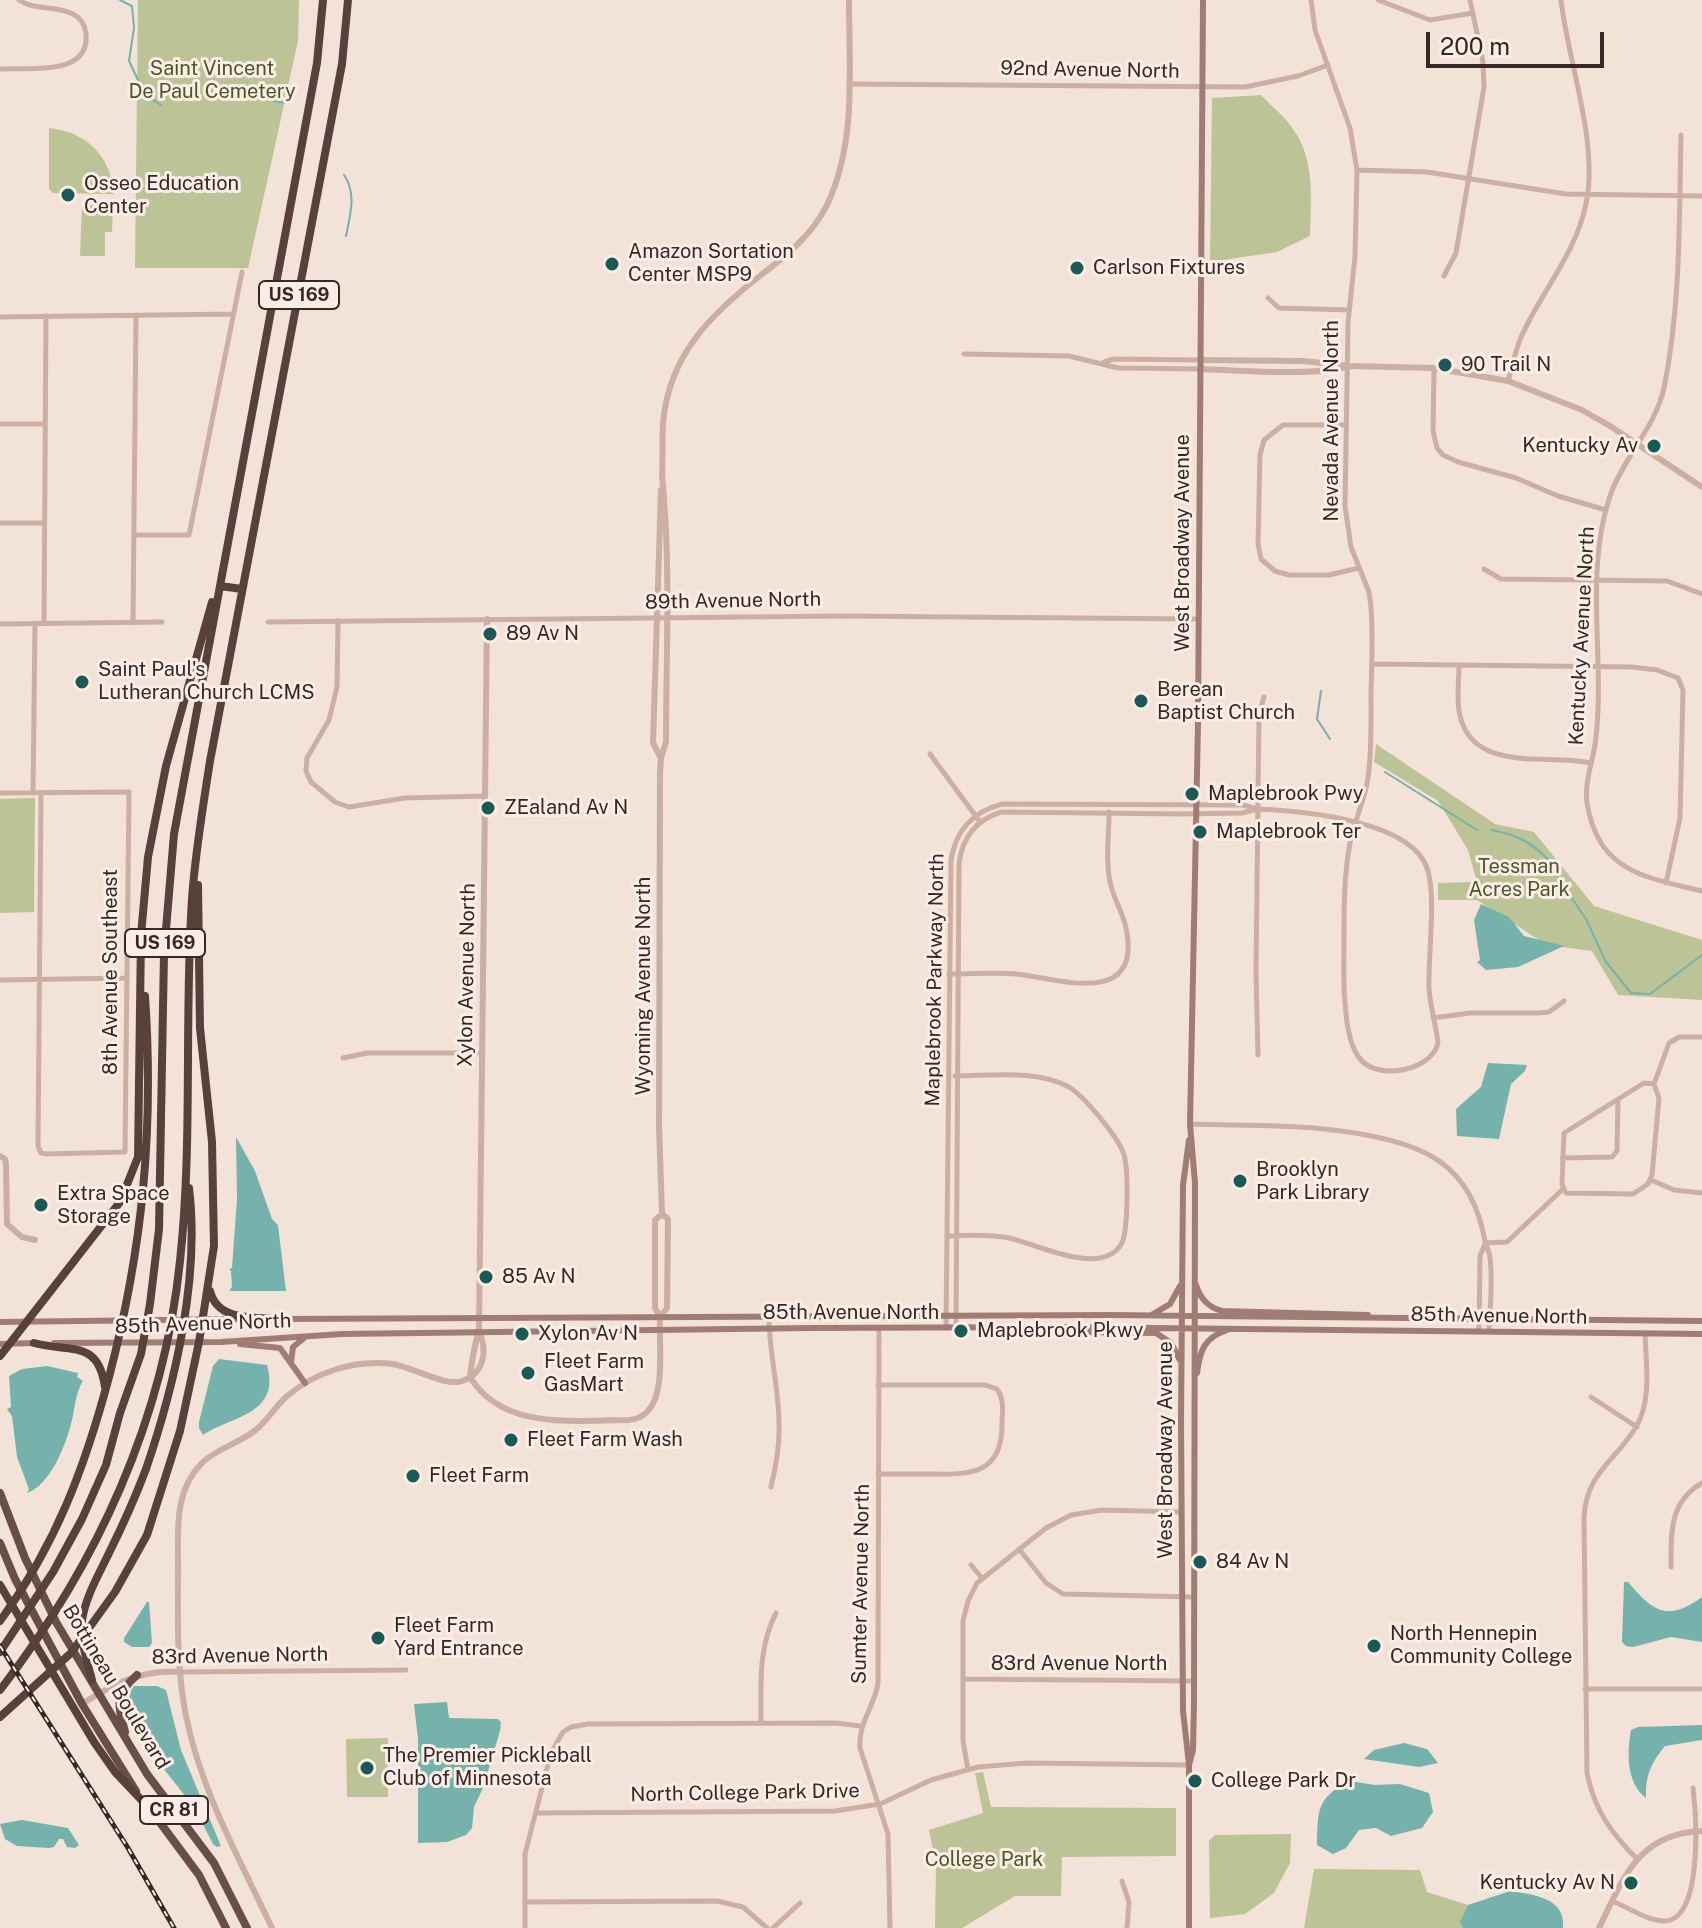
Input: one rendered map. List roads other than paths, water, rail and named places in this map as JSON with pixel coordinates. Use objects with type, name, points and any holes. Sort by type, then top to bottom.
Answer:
[{"type":"highway","name":"US 169","points":[[0,1652],[53,1572],[106,1465],[141,1354],[159,1229],[164,953],[174,834],[317,63],[323,0]]},
{"type":"highway","name":"US 169","points":[[0,1690],[49,1623],[100,1535],[128,1474],[164,1355],[180,1261],[186,1157],[192,898],[199,840],[210,761],[335,106],[348,0]]},
{"type":"highway","points":[[0,1356],[120,1202],[138,1157],[141,935],[148,857],[166,766],[229,543]]},
{"type":"highway","points":[[220,586],[242,589]]},
{"type":"highway","points":[[3,1715],[71,1653],[115,1592],[147,1535],[180,1431],[199,1342],[214,1246],[214,1195],[200,1028],[199,840]]},
{"type":"highway","points":[[0,1621],[43,1554],[74,1491],[119,1343],[137,1253],[146,1179],[148,1058],[141,935]]},
{"type":"highway","points":[[92,1680],[82,1634],[86,1606],[145,1471],[177,1354],[186,1303],[191,1201],[186,1157]]},
{"type":"highway","points":[[208,1286],[214,1303],[224,1313],[284,1319]]},
{"type":"highway","points":[[34,1343],[90,1353],[103,1373],[105,1391]]},
{"type":"highway","name":"Bottineau Boulevard","points":[[0,1493],[25,1558],[98,1694],[147,1774],[214,1863],[247,1928]]},
{"type":"highway","name":"Bottineau Boulevard","points":[[0,1543],[15,1579],[82,1704],[119,1767],[199,1875],[226,1928]]},
{"type":"highway","points":[[0,1585],[94,1742],[115,1772],[150,1809]]},
{"type":"highway","points":[[127,1740],[119,1697],[126,1684],[137,1675]]},
{"type":"main road","name":"West Broadway Avenue","points":[[1189,1765],[1193,1750],[1194,1681],[1194,1164],[1190,1124],[1203,0]]},
{"type":"main road","name":"West Broadway Avenue","points":[[1189,1928],[1189,1765],[1182,1681],[1181,1316],[1183,1185],[1190,1134]]},
{"type":"main road","points":[[1194,1274],[1198,1293],[1217,1309],[1361,1313],[1379,1318]]},
{"type":"main road","points":[[1150,1315],[1173,1301],[1182,1275]]},
{"type":"main road","name":"85th Avenue North","points":[[0,1322],[1150,1315],[1702,1321]]},
{"type":"main road","name":"85th Avenue North","points":[[0,1344],[231,1342],[479,1332],[769,1328],[1062,1327],[1702,1334]]},
{"type":"main road","points":[[1062,1327],[1074,1332],[1156,1333],[1171,1343],[1181,1363]]},
{"type":"main road","points":[[1194,1405],[1202,1348],[1214,1335],[1230,1329]]},
{"type":"main road","points":[[293,1369],[293,1347],[308,1337]]},
{"type":"main road","points":[[231,1342],[275,1345],[284,1352],[305,1383]]},
{"type":"street","points":[[0,69],[64,66],[76,61],[84,50],[85,29],[78,17],[67,11],[30,6],[19,0]]},
{"type":"street","name":"Wyoming Avenue North","points":[[661,758],[653,743],[655,618],[665,409],[673,380],[690,345],[714,314],[794,248],[827,205],[841,170],[847,143],[849,0]]},
{"type":"street","points":[[1378,0],[1430,20],[1473,13]]},
{"type":"street","points":[[1444,276],[1456,253],[1484,75],[1470,0]]},
{"type":"street","points":[[1508,381],[1522,335],[1575,240],[1588,194],[1587,142],[1561,0]]},
{"type":"street","name":"Nevada Avenue North","points":[[1311,3],[1315,30],[1350,128],[1357,170],[1355,256],[1349,310],[1346,520],[1351,547],[1371,607],[1372,664],[1370,757],[1367,782],[1348,855],[1345,889],[1345,1002],[1353,1044],[1362,1060],[1377,1070],[1396,1070],[1420,1064],[1432,1057],[1437,1035],[1433,1018]]},
{"type":"street","name":"92nd Avenue North","points":[[848,84],[1203,88],[1264,84],[1329,65]]},
{"type":"street","name":"Kentucky Avenue North","points":[[1666,883],[1641,875],[1615,858],[1601,842],[1590,818],[1586,787],[1596,737],[1600,538],[1620,472],[1657,408],[1666,379],[1678,294],[1681,135]]},
{"type":"street","points":[[1357,170],[1427,172],[1546,192],[1702,196]]},
{"type":"street","points":[[134,535],[189,535],[242,272]]},
{"type":"street","points":[[1268,298],[1279,308],[1349,310]]},
{"type":"street","points":[[0,317],[233,314]]},
{"type":"street","points":[[44,623],[46,316]]},
{"type":"street","points":[[133,623],[136,316]]},
{"type":"street","points":[[964,354],[1069,356],[1118,368],[1301,370],[1349,366]]},
{"type":"street","points":[[1103,362],[1114,359],[1303,361],[1349,366],[1434,368],[1508,381],[1582,410],[1702,487]]},
{"type":"street","points":[[1434,368],[1433,431],[1437,448],[1443,455],[1450,460],[1516,478],[1558,496],[1606,510]]},
{"type":"street","points":[[0,424],[45,424]]},
{"type":"street","points":[[1346,425],[1283,425],[1269,434],[1260,455],[1258,544],[1261,559],[1275,571],[1289,575],[1329,575],[1359,568]]},
{"type":"street","name":"Wyoming Avenue North","points":[[660,1317],[667,1308],[668,1219],[662,1214],[659,1126],[661,758],[666,742],[667,523],[662,475]]},
{"type":"street","points":[[0,523],[44,523]]},
{"type":"street","points":[[1484,569],[1501,579],[1667,581],[1702,594]]},
{"type":"street","name":"89th Avenue North","points":[[268,622],[841,616],[1197,619]]},
{"type":"street","name":"Xylon Avenue North","points":[[470,1377],[480,1319],[487,619]]},
{"type":"street","points":[[338,621],[337,687],[329,720],[307,758],[306,771],[311,782],[335,802],[349,807],[405,798],[485,796]]},
{"type":"street","points":[[0,624],[162,622]]},
{"type":"street","points":[[33,793],[35,623]]},
{"type":"street","points":[[1372,664],[1598,666],[1641,668],[1678,678],[1683,690],[1680,818],[1666,883],[1702,891]]},
{"type":"street","points":[[1459,666],[1460,715],[1470,737],[1479,746],[1500,756],[1566,758],[1591,763]]},
{"type":"street","points":[[1258,1055],[1259,714],[1264,697]]},
{"type":"street","points":[[930,754],[980,822],[1001,812],[1242,813],[1258,809]]},
{"type":"street","name":"8th Avenue Southeast","points":[[39,980],[38,1146],[41,1153],[125,1152],[129,792],[41,793]]},
{"type":"street","points":[[0,793],[41,793],[39,980]]},
{"type":"street","points":[[975,816],[986,808],[1002,804],[1195,804],[1312,812],[1355,823],[1404,839],[1417,851],[1426,866],[1430,882],[1429,997],[1433,1018],[1470,1013],[1549,1012],[1564,1001]]},
{"type":"street","points":[[949,974],[1017,974],[1093,985],[1115,977],[1124,964],[1128,943],[1124,919],[1110,884],[1109,804]]},
{"type":"street","name":"Maplebrook Parkway North","points":[[946,1328],[952,852],[960,831],[975,816]]},
{"type":"street","name":"Maplebrook Parkway North","points":[[956,1328],[960,852],[971,831],[980,822]]},
{"type":"street","points":[[0,980],[126,978]]},
{"type":"street","points":[[1654,1084],[1644,1083],[1564,1133],[1563,1189],[1569,1194],[1633,1194],[1651,1180],[1659,1098],[1654,1084],[1669,1043],[1679,1037],[1702,1037]]},
{"type":"street","points":[[343,1058],[367,1053],[483,1053]]},
{"type":"street","points":[[948,1076],[1035,1077],[1070,1088],[1083,1099],[1117,1142],[1125,1159],[1124,1237],[1118,1248],[1105,1257],[1066,1255],[996,1236],[948,1236]]},
{"type":"street","points":[[1562,1158],[1612,1157],[1617,1151],[1618,1099]]},
{"type":"street","points":[[1190,1124],[1315,1127],[1410,1145],[1437,1160],[1460,1180],[1476,1207],[1490,1256],[1489,1332]]},
{"type":"street","points":[[1,1156],[6,1164],[7,1224],[22,1237],[35,1240]]},
{"type":"street","points":[[1651,1180],[1674,1190],[1702,1193]]},
{"type":"street","points":[[1485,1243],[1507,1242],[1563,1189]]},
{"type":"street","name":"Wyoming Avenue North","points":[[470,1377],[477,1390],[497,1406],[530,1417],[629,1420],[643,1417],[651,1410],[657,1391],[660,1317],[655,1308],[655,1220],[662,1214]]},
{"type":"street","points":[[1479,1332],[1480,1256],[1485,1243]]},
{"type":"street","points":[[769,1316],[780,1426],[771,1487]]},
{"type":"street","name":"Sumter Avenue North","points":[[861,1726],[878,1684],[879,1328]]},
{"type":"street","points":[[1637,1859],[1604,1820],[1591,1789],[1586,1756],[1585,1506],[1587,1494],[1599,1472],[1637,1427],[1645,1398],[1645,1334]]},
{"type":"street","points":[[272,1928],[201,1770],[186,1715],[179,1672],[178,1515],[184,1489],[207,1457],[256,1430],[305,1383],[338,1369],[377,1363],[406,1366],[452,1382],[461,1382],[470,1377]]},
{"type":"street","points":[[878,1385],[992,1386],[1001,1394],[1002,1424],[1000,1447],[989,1465],[981,1470],[960,1475],[878,1474]]},
{"type":"street","points":[[1591,1397],[1637,1427]]},
{"type":"street","points":[[1671,1567],[1671,1533],[1676,1510],[1690,1492],[1702,1483]]},
{"type":"street","points":[[968,1770],[963,1741],[964,1611],[972,1591],[982,1578],[1057,1521],[1085,1511],[1182,1512]]},
{"type":"street","points":[[1019,1549],[1046,1583],[1063,1594],[1194,1597]]},
{"type":"street","points":[[971,1565],[982,1578]]},
{"type":"street","points":[[761,1723],[761,1657],[776,1613]]},
{"type":"street","name":"83rd Avenue North","points":[[82,1704],[137,1675],[406,1670]]},
{"type":"street","name":"83rd Avenue North","points":[[964,1679],[1194,1681]]},
{"type":"street","points":[[1585,1689],[1702,1689]]},
{"type":"street","points":[[525,1928],[525,1854],[551,1753],[563,1732],[588,1724],[836,1723],[861,1726],[860,1748],[880,1804],[889,1847],[890,1928]]},
{"type":"street","name":"North College Park Drive","points":[[536,1813],[835,1811],[880,1804],[931,1780],[968,1770],[1027,1763],[1189,1765]]},
{"type":"street","points":[[1612,1901],[1655,1920],[1665,1921],[1682,1916],[1694,1903],[1700,1831],[1693,1788]]},
{"type":"street","points":[[1599,1928],[1628,1869],[1637,1859],[1672,1836],[1700,1831]]},
{"type":"street","points":[[1122,1881],[1129,1902],[1127,1928]]},
{"type":"street","points":[[525,1902],[717,1901],[743,1907],[770,1928],[800,1903]]},
{"type":"water","points":[[1481,904],[1509,917],[1524,936],[1564,946],[1518,967],[1486,970],[1477,962],[1480,960],[1474,920]]},
{"type":"water","points":[[1488,1063],[1527,1065],[1511,1084],[1499,1139],[1457,1136],[1456,1109],[1481,1087]]},
{"type":"water","points":[[236,1137],[255,1171],[272,1219],[278,1225],[286,1291],[229,1291],[232,1287],[229,1269],[232,1268],[237,1199]]},
{"type":"water","points":[[219,1359],[267,1365],[267,1394],[251,1412],[203,1435],[199,1422],[213,1366]]},
{"type":"water","points":[[47,1366],[78,1373],[77,1377],[83,1381],[61,1454],[43,1482],[27,1493],[29,1489],[17,1457],[12,1416],[7,1409],[11,1407],[9,1376],[22,1369]]},
{"type":"water","points":[[1624,1582],[1628,1582],[1653,1607],[1662,1610],[1680,1609],[1702,1597],[1702,1642],[1671,1637],[1626,1646],[1622,1642]]},
{"type":"water","points":[[147,1602],[152,1643],[149,1647],[132,1647],[124,1642],[124,1638]]},
{"type":"water","points":[[134,1686],[157,1686],[166,1690],[181,1750],[221,1846],[213,1844],[194,1809],[137,1729],[129,1698]]},
{"type":"water","points":[[447,1702],[449,1718],[498,1719],[501,1722],[500,1731],[474,1807],[472,1828],[466,1835],[447,1842],[418,1843],[418,1739],[414,1704]]},
{"type":"water","points":[[1702,1725],[1702,1740],[1665,1746],[1660,1752],[1648,1776],[1646,1798],[1639,1792],[1631,1776],[1631,1730],[1638,1727]]},
{"type":"water","points":[[1404,1743],[1427,1749],[1438,1763],[1419,1767],[1364,1759],[1374,1750]]},
{"type":"water","points":[[1349,1781],[1375,1785],[1400,1784],[1429,1793],[1433,1812],[1422,1828],[1391,1836],[1376,1828],[1359,1830],[1346,1848],[1333,1854],[1317,1845],[1319,1814],[1330,1794]]},
{"type":"water","points":[[22,1820],[68,1828],[79,1845],[67,1847],[63,1839],[59,1839],[54,1847],[49,1848],[17,1846],[5,1839],[0,1824]]},
{"type":"water","points":[[1510,1891],[1538,1896],[1554,1904],[1563,1918],[1563,1928],[1463,1928],[1460,1922],[1468,1905]]},
{"type":"waterway","points":[[120,0],[132,6],[134,28],[129,61],[145,95],[161,105]]},
{"type":"waterway","points":[[273,101],[288,103]]},
{"type":"waterway","points":[[344,175],[351,197],[346,236]]},
{"type":"waterway","points":[[1321,691],[1317,719],[1330,739]]},
{"type":"waterway","points":[[1385,772],[1477,830]]},
{"type":"waterway","points":[[1492,830],[1524,841],[1550,862]]},
{"type":"waterway","points":[[1557,876],[1586,919],[1606,962],[1631,993],[1650,994],[1702,955]]},
{"type":"railway","points":[[0,1646],[128,1848],[174,1928]]},
{"type":"place","name":"Osseo Education Center","points":[[68,195]]},
{"type":"place","name":"Amazon Sortation Center MSP9","points":[[612,264]]},
{"type":"place","name":"Carlson Fixtures","points":[[1077,268]]},
{"type":"place","name":"90 Trail N","points":[[1445,365]]},
{"type":"place","name":"Kentucky Av","points":[[1654,446]]},
{"type":"place","name":"89 Av N","points":[[490,634]]},
{"type":"place","name":"Saint Paul's Lutheran Church LCMS","points":[[82,682]]},
{"type":"place","name":"Berean Baptist Church","points":[[1141,701]]},
{"type":"place","name":"Maplebrook Pwy","points":[[1192,794]]},
{"type":"place","name":"ZEaland Av N","points":[[488,808]]},
{"type":"place","name":"Maplebrook Ter","points":[[1200,832]]},
{"type":"place","name":"Brooklyn Park Library","points":[[1240,1181]]},
{"type":"place","name":"Extra Space Storage","points":[[41,1205]]},
{"type":"place","name":"85 Av N","points":[[486,1277]]},
{"type":"place","name":"Maplebrook Pkwy","points":[[961,1331]]},
{"type":"place","name":"Xylon Av N","points":[[522,1334]]},
{"type":"place","name":"Fleet Farm GasMart","points":[[528,1373]]},
{"type":"place","name":"Fleet Farm Wash","points":[[511,1440]]},
{"type":"place","name":"Fleet Farm","points":[[413,1476]]},
{"type":"place","name":"84 Av N","points":[[1200,1562]]},
{"type":"place","name":"Fleet Farm Yard Entrance","points":[[378,1638]]},
{"type":"place","name":"North Hennepin Community College","points":[[1374,1646]]},
{"type":"place","name":"The Premier Pickleball Club of Minnesota","points":[[367,1768]]},
{"type":"place","name":"College Park Dr","points":[[1195,1781]]},
{"type":"place","name":"Kentucky Av N","points":[[1631,1883]]},
{"type":"park label","name":"Saint Vincent De Paul Cemetery","points":[[212,80]]},
{"type":"park label","name":"Tessman Acres Park","points":[[1519,878]]},
{"type":"park label","name":"College Park","points":[[984,1860]]}]
